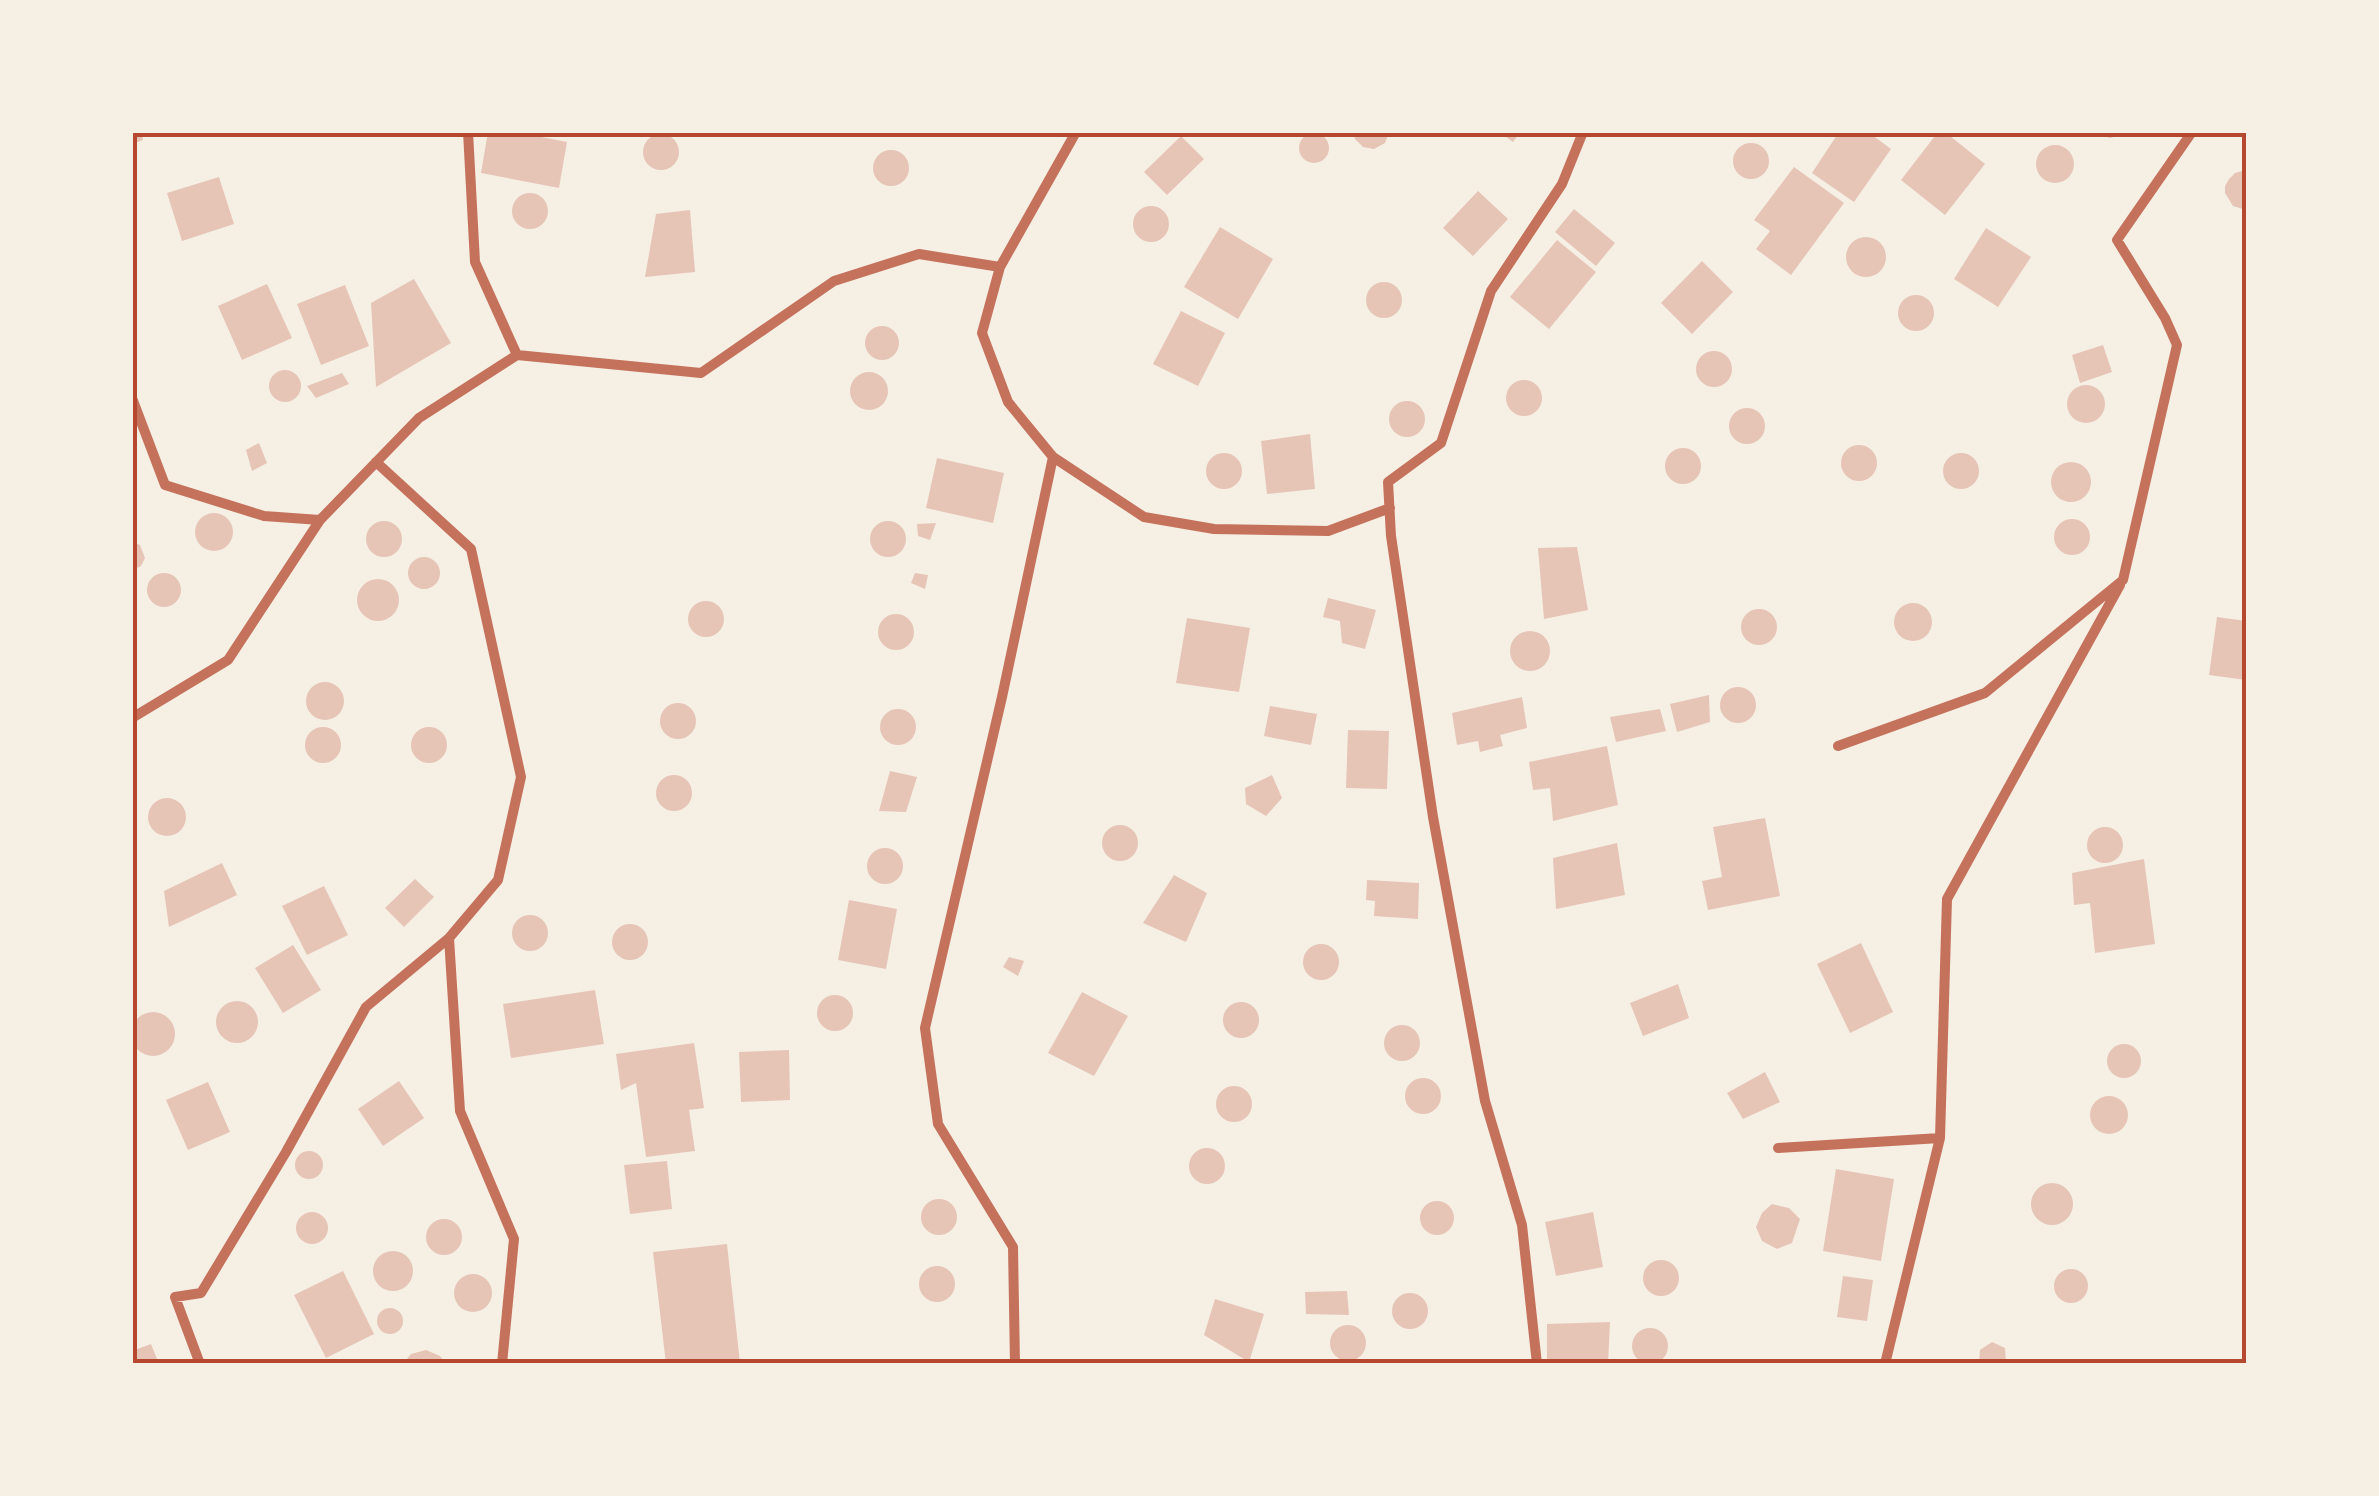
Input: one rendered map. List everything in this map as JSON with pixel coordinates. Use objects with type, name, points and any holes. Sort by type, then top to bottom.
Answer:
[{"type":"street","points":[[468,132],[475,262],[516,355]]},
{"type":"street","points":[[1076,132],[1000,267],[982,333],[1008,402],[1053,457],[1144,517],[1214,530],[1328,531],[1390,508]]},
{"type":"street","points":[[1537,1364],[1522,1225],[1484,1101],[1436,836],[1392,536],[1388,482],[1441,443],[1491,291],[1562,184],[1583,132]]},
{"type":"street","points":[[1885,1364],[1940,1138],[1948,899],[2123,580],[2177,345],[2117,240],[2192,132]]},
{"type":"street","points":[[132,718],[228,660],[320,520],[419,418],[516,355],[701,374],[834,282],[919,254],[1000,267]]},
{"type":"street","points":[[132,398],[165,484],[264,516],[320,520]]},
{"type":"street","points":[[1015,1364],[1013,1247],[938,1124],[924,1028],[1002,697],[1053,457]]},
{"type":"street","points":[[200,1364],[175,1297],[202,1293],[366,1008],[450,938],[498,880],[521,777],[471,549],[376,462]]},
{"type":"street","points":[[1838,746],[1985,693],[2123,580]]},
{"type":"street","points":[[450,938],[460,1111],[514,1238],[502,1364]]},
{"type":"street","points":[[1778,1148],[1940,1138]]},
{"type":"building","points":[[132,132],[141,132],[143,140],[132,144]]},
{"type":"building","points":[[488,132],[516,132],[567,142],[559,188],[481,173]]},
{"type":"building","points":[[1353,132],[1389,132],[1385,143],[1374,149],[1363,147]]},
{"type":"building","points":[[1499,132],[1520,132],[1513,142]]},
{"type":"building","points":[[1839,132],[1868,132],[1891,149],[1854,202],[1812,173]]},
{"type":"building","points":[[1938,132],[1945,132],[1985,164],[1945,215],[1901,180]]},
{"type":"building","points":[[2092,132],[2124,132],[2124,134],[2110,138]]},
{"type":"building","points":[[1314,133],[1328,142],[1329,148],[1320,162],[1314,163],[1300,154],[1299,148],[1308,134]]},
{"type":"building","points":[[661,134],[674,139],[679,152],[674,165],[661,170],[648,165],[643,152],[648,139]]},
{"type":"building","points":[[1181,136],[1204,159],[1167,195],[1144,172]]},
{"type":"building","points":[[1751,143],[1764,148],[1769,161],[1764,174],[1751,179],[1738,174],[1733,161],[1738,148]]},
{"type":"building","points":[[2055,145],[2069,150],[2074,164],[2069,178],[2055,183],[2041,178],[2036,164],[2041,150]]},
{"type":"building","points":[[891,150],[904,155],[909,168],[904,181],[891,186],[878,181],[873,168],[878,155]]},
{"type":"building","points":[[1794,167],[1844,203],[1791,275],[1756,249],[1770,231],[1754,220]]},
{"type":"building","points":[[2246,171],[2246,210],[2233,206],[2225,186],[2235,173]]},
{"type":"building","points":[[219,177],[234,224],[182,241],[167,193]]},
{"type":"building","points":[[1478,191],[1508,219],[1473,256],[1443,228]]},
{"type":"building","points":[[530,193],[543,198],[548,211],[543,224],[530,229],[517,224],[512,211],[517,198]]},
{"type":"building","points":[[1151,206],[1164,211],[1169,224],[1164,237],[1151,242],[1138,237],[1133,224],[1138,211]]},
{"type":"building","points":[[1574,209],[1615,243],[1596,266],[1555,232]]},
{"type":"building","points":[[690,210],[695,272],[645,277],[656,214]]},
{"type":"building","points":[[1220,227],[1273,259],[1238,319],[1184,287]]},
{"type":"building","points":[[1986,228],[2031,257],[1998,307],[1954,279]]},
{"type":"building","points":[[1866,237],[1880,243],[1886,257],[1880,271],[1866,277],[1852,271],[1846,257],[1852,243]]},
{"type":"building","points":[[1557,240],[1596,272],[1549,329],[1510,297]]},
{"type":"building","points":[[1702,261],[1733,292],[1692,334],[1661,303]]},
{"type":"building","points":[[414,279],[451,343],[376,387],[371,303]]},
{"type":"building","points":[[1384,282],[1397,287],[1402,300],[1397,313],[1384,318],[1371,313],[1366,300],[1371,287]]},
{"type":"building","points":[[267,284],[292,338],[242,360],[218,306]]},
{"type":"building","points":[[345,285],[369,346],[321,365],[297,304]]},
{"type":"building","points":[[1916,295],[1929,300],[1934,313],[1929,326],[1916,331],[1903,326],[1898,313],[1903,300]]},
{"type":"building","points":[[1181,311],[1225,333],[1198,386],[1153,364]]},
{"type":"building","points":[[882,326],[894,331],[899,343],[894,355],[882,360],[870,355],[865,343],[870,331]]},
{"type":"building","points":[[2103,345],[2112,372],[2080,383],[2072,355]]},
{"type":"building","points":[[1714,351],[1727,356],[1732,369],[1727,382],[1714,387],[1701,382],[1696,369],[1701,356]]},
{"type":"building","points":[[285,370],[296,375],[301,386],[296,397],[285,402],[274,397],[269,386],[274,375]]},
{"type":"building","points":[[869,372],[882,378],[888,391],[882,404],[869,410],[856,404],[850,391],[856,378]]},
{"type":"building","points":[[342,373],[349,384],[316,398],[307,386]]},
{"type":"building","points":[[1524,380],[1537,385],[1542,398],[1537,411],[1524,416],[1511,411],[1506,398],[1511,385]]},
{"type":"building","points":[[2086,385],[2100,390],[2105,404],[2100,418],[2086,423],[2072,418],[2067,404],[2072,390]]},
{"type":"building","points":[[1407,401],[1420,406],[1425,419],[1420,432],[1407,437],[1394,432],[1389,419],[1394,406]]},
{"type":"building","points":[[1747,408],[1760,413],[1765,426],[1760,439],[1747,444],[1734,439],[1729,426],[1734,413]]},
{"type":"building","points":[[1310,434],[1315,489],[1267,494],[1261,441]]},
{"type":"building","points":[[259,443],[267,463],[252,471],[246,450]]},
{"type":"building","points":[[1859,445],[1872,450],[1877,463],[1872,476],[1859,481],[1846,476],[1841,463],[1846,450]]},
{"type":"building","points":[[1683,448],[1696,453],[1701,466],[1696,479],[1683,484],[1670,479],[1665,466],[1670,453]]},
{"type":"building","points":[[1224,453],[1237,458],[1242,471],[1237,484],[1224,489],[1211,484],[1206,471],[1211,458]]},
{"type":"building","points":[[1961,453],[1974,458],[1979,471],[1974,484],[1961,489],[1948,484],[1943,471],[1948,458]]},
{"type":"building","points":[[937,458],[1004,473],[993,523],[926,508]]},
{"type":"building","points":[[2071,462],[2085,468],[2091,482],[2085,496],[2071,502],[2057,496],[2051,482],[2057,468]]},
{"type":"building","points":[[214,513],[228,518],[233,532],[228,546],[214,551],[200,546],[195,532],[200,518]]},
{"type":"building","points":[[2072,519],[2085,524],[2090,537],[2085,550],[2072,555],[2059,550],[2054,537],[2059,524]]},
{"type":"building","points":[[384,521],[396,527],[402,539],[396,551],[384,557],[372,551],[366,539],[372,527]]},
{"type":"building","points":[[888,521],[901,526],[906,539],[901,552],[888,557],[875,552],[870,539],[875,526]]},
{"type":"building","points":[[936,523],[930,540],[918,536],[917,524]]},
{"type":"building","points":[[132,542],[140,545],[145,558],[141,566],[132,570]]},
{"type":"building","points":[[1577,547],[1588,610],[1544,619],[1538,548]]},
{"type":"building","points":[[424,557],[435,562],[440,573],[435,584],[424,589],[413,584],[408,573],[413,562]]},
{"type":"building","points":[[164,573],[176,578],[181,590],[176,602],[164,607],[152,602],[147,590],[152,578]]},
{"type":"building","points":[[915,573],[928,575],[925,589],[911,583]]},
{"type":"building","points":[[378,579],[393,585],[399,600],[393,615],[378,621],[363,615],[357,600],[363,585]]},
{"type":"building","points":[[1328,598],[1376,610],[1365,649],[1342,643],[1340,621],[1323,617]]},
{"type":"building","points":[[706,601],[719,606],[724,619],[719,632],[706,637],[693,632],[688,619],[693,606]]},
{"type":"building","points":[[1913,603],[1927,608],[1932,622],[1927,636],[1913,641],[1899,636],[1894,622],[1899,608]]},
{"type":"building","points":[[1759,609],[1772,614],[1777,627],[1772,640],[1759,645],[1746,640],[1741,627],[1746,614]]},
{"type":"building","points":[[896,614],[909,619],[914,632],[909,645],[896,650],[883,645],[878,632],[883,619]]},
{"type":"building","points":[[2217,617],[2246,621],[2246,680],[2209,675]]},
{"type":"building","points":[[1187,618],[1250,628],[1239,692],[1176,683]]},
{"type":"building","points":[[1530,631],[1544,637],[1550,651],[1544,665],[1530,671],[1516,665],[1510,651],[1516,637]]},
{"type":"building","points":[[325,682],[339,687],[344,701],[339,715],[325,720],[311,715],[306,701],[311,687]]},
{"type":"building","points":[[1738,687],[1751,692],[1756,705],[1751,718],[1738,723],[1725,718],[1720,705],[1725,692]]},
{"type":"building","points":[[1709,695],[1710,722],[1677,732],[1670,704]]},
{"type":"building","points":[[1522,697],[1527,728],[1500,735],[1503,746],[1480,752],[1478,741],[1457,745],[1452,713]]},
{"type":"building","points":[[678,703],[691,708],[696,721],[691,734],[678,739],[665,734],[660,721],[665,708]]},
{"type":"building","points":[[1270,706],[1317,714],[1311,745],[1264,736]]},
{"type":"building","points":[[898,709],[911,714],[916,727],[911,740],[898,745],[885,740],[880,727],[885,714]]},
{"type":"building","points":[[1660,709],[1666,731],[1616,742],[1610,717]]},
{"type":"building","points":[[323,727],[336,732],[341,745],[336,758],[323,763],[310,758],[305,745],[310,732]]},
{"type":"building","points":[[429,727],[442,732],[447,745],[442,758],[429,763],[416,758],[411,745],[416,732]]},
{"type":"building","points":[[1348,730],[1389,731],[1387,789],[1346,788]]},
{"type":"building","points":[[1607,746],[1618,805],[1553,821],[1550,788],[1533,790],[1529,762]]},
{"type":"building","points":[[890,771],[917,777],[906,812],[879,811]]},
{"type":"building","points":[[674,775],[687,780],[692,793],[687,806],[674,811],[661,806],[656,793],[661,780]]},
{"type":"building","points":[[1272,775],[1282,798],[1266,816],[1246,804],[1245,788]]},
{"type":"building","points":[[167,798],[181,803],[186,817],[181,831],[167,836],[153,831],[148,817],[153,803]]},
{"type":"building","points":[[2244,807],[2246,834],[2242,834]]},
{"type":"building","points":[[1765,818],[1780,896],[1708,910],[1702,881],[1722,877],[1713,827]]},
{"type":"building","points":[[1120,825],[1133,830],[1138,843],[1133,856],[1120,861],[1107,856],[1102,843],[1107,830]]},
{"type":"building","points":[[2105,827],[2118,832],[2123,845],[2118,858],[2105,863],[2092,858],[2087,845],[2092,832]]},
{"type":"building","points":[[1617,843],[1625,895],[1556,909],[1553,858]]},
{"type":"building","points":[[885,848],[898,853],[903,866],[898,879],[885,884],[872,879],[867,866],[872,853]]},
{"type":"building","points":[[2144,859],[2155,944],[2095,953],[2090,903],[2074,905],[2072,873]]},
{"type":"building","points":[[222,863],[237,895],[169,927],[164,891]]},
{"type":"building","points":[[1174,875],[1207,893],[1186,942],[1143,923]]},
{"type":"building","points":[[415,879],[434,897],[404,927],[385,908]]},
{"type":"building","points":[[1367,880],[1419,883],[1418,919],[1374,916],[1375,901],[1366,900]]},
{"type":"building","points":[[324,886],[348,935],[307,955],[282,906]]},
{"type":"building","points":[[849,900],[897,909],[886,969],[838,960]]},
{"type":"building","points":[[530,915],[543,920],[548,933],[543,946],[530,951],[517,946],[512,933],[517,920]]},
{"type":"building","points":[[630,924],[643,929],[648,942],[643,955],[630,960],[617,955],[612,942],[617,929]]},
{"type":"building","points":[[1861,943],[1893,1012],[1850,1033],[1817,964]]},
{"type":"building","points":[[1321,944],[1334,949],[1339,962],[1334,975],[1321,980],[1308,975],[1303,962],[1308,949]]},
{"type":"building","points":[[293,945],[321,990],[283,1013],[255,968]]},
{"type":"building","points":[[1009,957],[1024,961],[1018,976],[1003,967]]},
{"type":"building","points":[[1678,984],[1689,1018],[1643,1036],[1630,1003]]},
{"type":"building","points":[[595,990],[604,1044],[511,1058],[503,1004]]},
{"type":"building","points":[[1082,992],[1128,1016],[1094,1076],[1048,1053]]},
{"type":"building","points":[[835,995],[848,1000],[853,1013],[848,1026],[835,1031],[822,1026],[817,1013],[822,1000]]},
{"type":"building","points":[[237,1001],[252,1007],[258,1022],[252,1037],[237,1043],[222,1037],[216,1022],[222,1007]]},
{"type":"building","points":[[1241,1002],[1254,1007],[1259,1020],[1254,1033],[1241,1038],[1228,1033],[1223,1020],[1228,1007]]},
{"type":"building","points":[[153,1012],[169,1018],[175,1034],[169,1050],[153,1056],[137,1050],[131,1034],[137,1018]]},
{"type":"building","points":[[1402,1025],[1415,1030],[1420,1043],[1415,1056],[1402,1061],[1389,1056],[1384,1043],[1389,1030]]},
{"type":"building","points":[[694,1043],[704,1108],[689,1110],[695,1151],[646,1157],[636,1083],[621,1090],[616,1054]]},
{"type":"building","points":[[2124,1044],[2136,1049],[2141,1061],[2136,1073],[2124,1078],[2112,1073],[2107,1061],[2112,1049]]},
{"type":"building","points":[[789,1050],[790,1100],[741,1102],[739,1052]]},
{"type":"building","points":[[1765,1072],[1780,1102],[1743,1119],[1727,1093]]},
{"type":"building","points":[[1423,1078],[1436,1083],[1441,1096],[1436,1109],[1423,1114],[1410,1109],[1405,1096],[1410,1083]]},
{"type":"building","points":[[399,1081],[424,1118],[383,1146],[358,1109]]},
{"type":"building","points":[[208,1082],[230,1132],[188,1150],[166,1100]]},
{"type":"building","points":[[1234,1086],[1247,1091],[1252,1104],[1247,1117],[1234,1122],[1221,1117],[1216,1104],[1221,1091]]},
{"type":"building","points":[[2109,1096],[2123,1101],[2128,1115],[2123,1129],[2109,1134],[2095,1129],[2090,1115],[2095,1101]]},
{"type":"building","points":[[1207,1148],[1220,1153],[1225,1166],[1220,1179],[1207,1184],[1194,1179],[1189,1166],[1194,1153]]},
{"type":"building","points":[[309,1151],[319,1155],[323,1165],[319,1175],[309,1179],[299,1175],[295,1165],[299,1155]]},
{"type":"building","points":[[667,1161],[672,1209],[630,1214],[624,1165]]},
{"type":"building","points":[[1836,1169],[1894,1179],[1881,1261],[1823,1251]]},
{"type":"building","points":[[2052,1183],[2067,1189],[2073,1204],[2067,1219],[2052,1225],[2037,1219],[2031,1204],[2037,1189]]},
{"type":"building","points":[[939,1199],[952,1204],[957,1217],[952,1230],[939,1235],[926,1230],[921,1217],[926,1204]]},
{"type":"building","points":[[1437,1201],[1449,1206],[1454,1218],[1449,1230],[1437,1235],[1425,1230],[1420,1218],[1425,1206]]},
{"type":"building","points":[[1772,1204],[1789,1208],[1800,1219],[1792,1243],[1777,1249],[1762,1241],[1756,1227],[1762,1213]]},
{"type":"building","points":[[312,1212],[323,1217],[328,1228],[323,1239],[312,1244],[301,1239],[296,1228],[301,1217]]},
{"type":"building","points":[[1593,1212],[1603,1267],[1556,1276],[1545,1222]]},
{"type":"building","points":[[444,1219],[457,1224],[462,1237],[457,1250],[444,1255],[431,1250],[426,1237],[431,1224]]},
{"type":"building","points":[[727,1244],[740,1363],[666,1364],[653,1252]]},
{"type":"building","points":[[393,1251],[407,1257],[413,1271],[407,1285],[393,1291],[379,1285],[373,1271],[379,1257]]},
{"type":"building","points":[[1661,1260],[1674,1265],[1679,1278],[1674,1291],[1661,1296],[1648,1291],[1643,1278],[1648,1265]]},
{"type":"building","points":[[937,1266],[950,1271],[955,1284],[950,1297],[937,1302],[924,1297],[919,1284],[924,1271]]},
{"type":"building","points":[[2071,1269],[2083,1274],[2088,1286],[2083,1298],[2071,1303],[2059,1298],[2054,1286],[2059,1274]]},
{"type":"building","points":[[343,1271],[374,1334],[326,1358],[294,1295]]},
{"type":"building","points":[[473,1274],[486,1280],[492,1293],[486,1306],[473,1312],[460,1306],[454,1293],[460,1280]]},
{"type":"building","points":[[1843,1276],[1873,1280],[1867,1321],[1837,1317]]},
{"type":"building","points":[[1347,1291],[1349,1315],[1306,1314],[1305,1292]]},
{"type":"building","points":[[1410,1293],[1423,1298],[1428,1311],[1423,1324],[1410,1329],[1397,1324],[1392,1311],[1397,1298]]},
{"type":"building","points":[[1215,1299],[1264,1314],[1249,1362],[1204,1335]]},
{"type":"building","points":[[390,1308],[399,1312],[403,1321],[399,1330],[390,1334],[381,1330],[377,1321],[381,1312]]},
{"type":"building","points":[[1610,1322],[1608,1364],[1547,1364],[1547,1324]]},
{"type":"building","points":[[1348,1325],[1361,1330],[1366,1343],[1361,1356],[1348,1361],[1335,1356],[1330,1343],[1335,1330]]},
{"type":"building","points":[[1650,1328],[1663,1333],[1668,1346],[1663,1359],[1650,1364],[1637,1359],[1632,1346],[1637,1333]]},
{"type":"building","points":[[1992,1342],[2005,1348],[2006,1364],[1979,1364],[1980,1350]]},
{"type":"building","points":[[151,1344],[159,1364],[132,1364],[132,1351]]},
{"type":"building","points":[[426,1350],[440,1356],[446,1364],[403,1364],[411,1354]]}]
